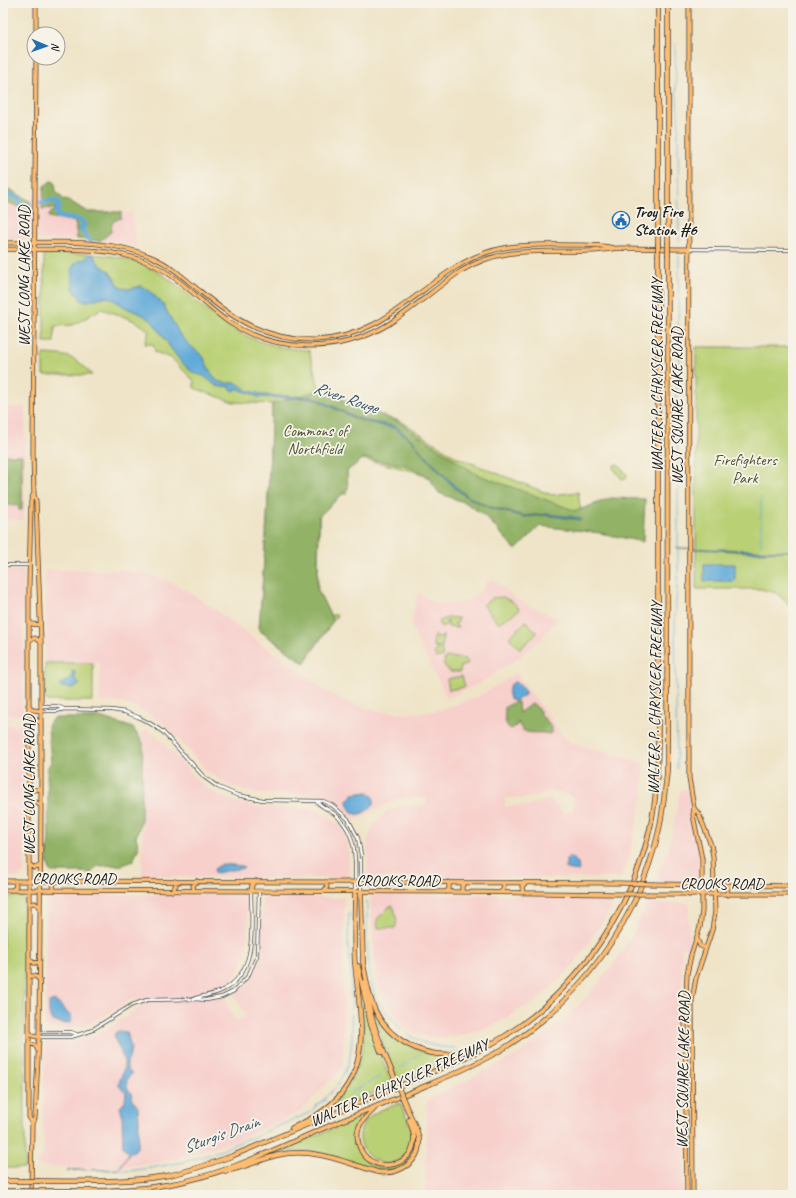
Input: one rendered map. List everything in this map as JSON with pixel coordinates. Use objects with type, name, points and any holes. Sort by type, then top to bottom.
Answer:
[{"type":"highway","name":"WALTER P. CHRYSLER FREEWAY","points":[[3,1181],[113,1181],[165,1176],[232,1156],[461,1060],[504,1036],[534,1015],[558,993],[591,955],[608,931],[629,890],[642,855],[651,822],[656,784],[658,728],[658,3]]},
{"type":"highway","name":"WALTER P. CHRYSLER FREEWAY","points":[[3,1191],[110,1191],[139,1189],[173,1184],[219,1172],[480,1062],[522,1036],[553,1011],[583,981],[613,940],[626,917],[640,890],[649,865],[659,829],[667,772],[668,3]]},
{"type":"highway","points":[[266,1141],[310,1119],[324,1110],[343,1091],[354,1073],[360,1054],[362,1033],[354,946],[355,891]]},
{"type":"highway","points":[[361,892],[363,962],[365,987],[370,1012],[413,1131],[413,1145],[408,1155],[404,1159],[390,1166],[379,1165],[369,1160],[363,1155],[358,1142],[359,1127],[376,1107]]},
{"type":"highway","points":[[354,946],[371,1025],[394,1079]]},
{"type":"highway","points":[[363,962],[370,997],[378,1016],[394,1035],[412,1047],[433,1054],[455,1054],[471,1050],[504,1036]]},
{"type":"highway","points":[[219,1172],[233,1170],[280,1154],[297,1153],[323,1155],[377,1172],[397,1172],[412,1161],[418,1147],[418,1133],[404,1104]]},
{"type":"main road","points":[[36,3],[36,26]]},
{"type":"main road","name":"WEST SQUARE LAKE ROAD","points":[[687,1194],[685,1042],[687,980],[690,959],[702,919],[702,839],[693,815],[694,808],[689,778],[689,3]]},
{"type":"main road","name":"WEST LONG LAKE ROAD","points":[[32,1123],[35,1118],[40,1032],[41,806],[41,642],[36,501],[34,495],[36,66]]},
{"type":"main road","points":[[3,243],[105,244],[127,248],[154,258],[179,273],[220,308],[239,321],[273,335],[306,340],[345,336],[369,328],[390,316],[451,270],[476,256],[494,250],[529,244],[609,246],[617,248]]},
{"type":"main road","points":[[74,250],[77,248],[76,243]]},
{"type":"main road","points":[[83,250],[83,246],[86,244]]},
{"type":"main road","points":[[3,250],[106,251],[132,257],[144,261],[168,273],[218,314],[245,331],[264,339],[286,344],[314,346],[347,342],[366,336],[380,329],[395,320],[454,276],[468,267],[487,259],[521,251],[587,251],[617,248],[689,249]]},
{"type":"main road","name":"WEST LONG LAKE ROAD","points":[[31,1195],[32,1123],[29,1117],[28,620],[31,501],[34,495]]},
{"type":"main road","points":[[30,524],[34,523],[36,525]]},
{"type":"main road","points":[[28,620],[32,624],[40,626]]},
{"type":"main road","points":[[29,640],[35,638],[41,642]]},
{"type":"main road","points":[[28,705],[33,710],[40,711]]},
{"type":"main road","points":[[28,720],[32,718],[36,719],[41,724]]},
{"type":"main road","points":[[28,785],[34,790],[40,788]]},
{"type":"main road","points":[[28,803],[36,802],[41,806]]},
{"type":"main road","name":"WEST SQUARE LAKE ROAD","points":[[693,1195],[692,1004],[695,983],[714,923],[715,895],[714,862],[709,841],[699,814],[694,808]]},
{"type":"main road","points":[[702,839],[709,841]]},
{"type":"main road","points":[[29,864],[34,868],[40,866]]},
{"type":"main road","points":[[13,890],[16,886],[15,880]]},
{"type":"main road","name":"CROOKS ROAD","points":[[3,881],[465,882],[793,886]]},
{"type":"main road","points":[[54,890],[53,884],[57,881]]},
{"type":"main road","points":[[172,891],[176,885],[175,881]]},
{"type":"main road","points":[[194,891],[193,886],[197,881]]},
{"type":"main road","points":[[251,891],[252,885],[256,882]]},
{"type":"main road","points":[[324,891],[327,887],[326,882]]},
{"type":"main road","points":[[446,892],[449,887],[448,882]]},
{"type":"main road","points":[[462,892],[462,886],[465,882]]},
{"type":"main road","points":[[501,892],[504,888],[503,883]]},
{"type":"main road","points":[[524,892],[522,888],[526,883]]},
{"type":"main road","points":[[689,895],[693,891],[692,884]]},
{"type":"main road","points":[[728,894],[727,890],[730,885]]},
{"type":"main road","points":[[777,894],[780,891],[779,885]]},
{"type":"main road","name":"CROOKS ROAD","points":[[3,890],[524,892],[689,895],[793,894]]},
{"type":"main road","points":[[29,904],[36,903],[40,908]]},
{"type":"main road","points":[[697,938],[700,946],[706,948]]},
{"type":"main road","points":[[29,959],[34,963],[40,962]]},
{"type":"main road","points":[[29,976],[35,976],[40,980]]},
{"type":"main road","points":[[687,980],[692,980],[695,983]]},
{"type":"main road","points":[[29,1032],[33,1036],[39,1037]]},
{"type":"main road","points":[[685,1042],[692,1044]]},
{"type":"main road","points":[[29,1043],[36,1047],[39,1052]]},
{"type":"main road","points":[[29,1084],[33,1087],[37,1086]]},
{"type":"main road","points":[[685,1095],[690,1096],[693,1099]]},
{"type":"main road","points":[[687,1194],[693,1195]]},
{"type":"street","points":[[689,249],[793,250]]},
{"type":"street","points":[[3,565],[29,565]]},
{"type":"street","points":[[40,706],[57,706],[64,709]]},
{"type":"street","points":[[40,711],[57,711],[64,709],[112,710],[130,714],[155,726],[204,777],[223,790],[259,800],[323,801],[335,807],[348,819],[358,838],[361,855],[361,892]]},
{"type":"street","points":[[316,802],[332,811],[342,820],[352,838],[355,850],[355,891]]},
{"type":"street","points":[[332,811],[335,807]]},
{"type":"street","points":[[39,1037],[71,1037],[76,1034],[95,1029],[128,1007],[143,1001],[156,998],[196,998],[220,992],[230,986],[239,977],[250,954],[251,891]]},
{"type":"street","points":[[196,998],[202,1001],[218,998],[230,993],[243,983],[251,973],[258,949],[258,891]]},
{"type":"street","points":[[251,921],[258,924]]},
{"type":"street","points":[[251,928],[258,931]]},
{"type":"street","points":[[40,1032],[71,1032],[76,1034]]},
{"type":"shaded area","points":[[42,192],[87,212],[132,212],[136,247],[120,242],[103,240],[3,239],[3,194],[30,200]]},
{"type":"shaded area","points":[[3,407],[25,407],[24,520],[5,520],[5,560],[3,560]]},
{"type":"shaded area","points":[[3,570],[24,570],[23,715],[3,715]]},
{"type":"shaded area","points":[[45,570],[123,570],[150,575],[171,582],[200,599],[323,689],[345,701],[369,709],[408,714],[429,712],[447,708],[481,695],[516,673],[568,742],[644,764],[643,796],[627,864],[620,878],[367,877],[368,840],[371,830],[377,820],[388,811],[399,807],[426,805],[427,798],[405,798],[395,800],[355,821],[338,804],[321,796],[303,793],[253,793],[228,785],[207,771],[169,728],[151,715],[132,706],[99,701],[100,663],[45,663]],"holes":[[[550,791],[561,792],[573,797],[575,804],[572,811],[567,813],[562,812],[552,800],[527,806],[505,806],[505,798],[525,798]]]},
{"type":"shaded area","points":[[491,578],[517,599],[557,619],[541,639],[521,656],[479,684],[447,698],[411,627],[418,593],[438,604],[461,603],[477,595]]},
{"type":"shaded area","points":[[3,725],[23,726],[24,728],[24,873],[20,877],[3,877]]},
{"type":"shaded area","points":[[147,730],[162,741],[197,780],[221,797],[257,807],[313,809],[330,817],[340,826],[348,843],[349,878],[166,877],[160,874],[142,877],[143,743],[138,736]]},
{"type":"shaded area","points":[[687,789],[699,857],[699,879],[698,881],[693,882],[655,881],[667,854],[672,836],[680,790]]},
{"type":"shaded area","points":[[370,894],[479,894],[615,897],[605,918],[582,953],[568,971],[537,1001],[486,1029],[445,1038],[422,1036],[409,1031],[401,1023],[376,981]]},
{"type":"shaded area","points":[[48,895],[209,895],[243,896],[248,898],[246,956],[239,971],[230,981],[219,988],[236,1021],[246,1016],[234,994],[250,980],[262,956],[262,898],[265,896],[344,898],[343,1067],[300,1112],[235,1141],[163,1162],[130,1166],[85,1168],[37,1166],[37,1161],[43,1155],[44,1054],[46,1041],[79,1041],[92,1037],[141,1007],[134,997],[95,1022],[84,1026],[72,1028],[47,1028],[45,1026],[46,899]]},
{"type":"shaded area","points":[[648,903],[689,903],[689,947],[682,947],[682,1102],[684,1114],[685,1195],[425,1195],[427,1100],[521,1053],[560,1023],[587,997],[611,967],[632,936]]},
{"type":"green space","points":[[51,181],[55,182],[56,191],[63,199],[73,203],[87,212],[121,212],[121,218],[112,223],[111,232],[100,241],[77,239],[75,222],[49,217],[49,214],[54,211],[55,208],[42,209],[44,186]]},
{"type":"green space","points":[[3,188],[10,190],[30,201],[30,209],[3,201]]},
{"type":"green space","name":"Commons of Northfield","points":[[44,254],[97,254],[123,258],[158,272],[218,319],[239,332],[261,342],[285,348],[309,350],[320,392],[364,412],[401,421],[456,457],[552,495],[578,492],[583,527],[467,501],[417,472],[362,459],[347,471],[346,494],[320,493],[317,615],[337,615],[304,663],[259,630],[267,520],[272,404],[233,402],[194,388],[194,381],[171,358],[155,352],[154,346],[151,344],[145,344],[149,331],[132,320],[101,309],[73,325],[55,326],[54,342],[44,342]]},
{"type":"green space","name":"Firefighters Park","points":[[696,347],[793,347],[793,608],[776,593],[760,589],[696,589]]},
{"type":"green space","points":[[43,354],[65,356],[76,360],[92,375],[43,375]]},
{"type":"green space","points":[[319,390],[399,422],[476,474],[576,511],[611,498],[645,499],[643,542],[600,533],[540,526],[516,550],[485,516],[466,503],[439,493],[427,475],[405,465],[364,458],[347,471],[348,489],[319,516],[317,588],[333,621],[304,663],[259,630],[267,520],[272,404]]},
{"type":"green space","points":[[3,455],[22,455],[22,510],[19,510],[18,505],[3,505]]},
{"type":"green space","points":[[615,464],[618,464],[627,475],[626,479],[622,479],[613,468]]},
{"type":"green space","points":[[503,597],[513,602],[520,610],[498,623],[483,605],[492,598]]},
{"type":"green space","points":[[448,617],[458,618],[458,622],[455,624],[458,628],[448,627],[448,620],[446,621],[447,624],[441,627],[438,622]]},
{"type":"green space","points":[[526,621],[537,633],[520,649],[509,637]]},
{"type":"green space","points":[[443,635],[441,649],[443,656],[436,658],[434,652],[436,651],[436,648],[441,648],[433,646],[434,636],[441,637]]},
{"type":"green space","points":[[446,657],[466,659],[468,663],[461,666],[460,672],[450,672],[443,664]]},
{"type":"green space","points":[[45,663],[93,663],[93,701],[47,701],[45,699]]},
{"type":"green space","points":[[462,676],[465,687],[449,690],[447,679]]},
{"type":"green space","points":[[518,702],[519,713],[532,703],[539,709],[541,715],[550,725],[552,732],[549,734],[532,733],[522,729],[518,722],[516,726],[511,729],[508,727],[505,720],[505,707]]},
{"type":"green space","points":[[53,718],[103,718],[133,728],[143,743],[141,822],[136,837],[139,847],[133,861],[123,865],[98,866],[91,873],[51,872],[47,862],[49,836],[47,769],[51,762],[48,726]]},
{"type":"green space","points":[[3,896],[23,896],[24,900],[25,1168],[3,1168]]},
{"type":"green space","points":[[393,906],[396,917],[395,928],[378,928],[377,919],[389,907]]},
{"type":"green space","points":[[362,1005],[364,1005],[376,1045],[393,1085],[320,1115],[336,1101],[352,1078],[357,1067],[363,1045]]},
{"type":"green space","points":[[374,1010],[380,1022],[388,1032],[422,1052],[465,1054],[399,1082],[385,1049],[372,1011]]},
{"type":"green space","points":[[400,1103],[411,1131],[412,1140],[410,1148],[406,1154],[396,1162],[386,1164],[376,1161],[367,1154],[362,1146],[360,1135],[363,1125],[375,1113]]},
{"type":"green space","points":[[365,1115],[358,1125],[356,1140],[362,1155],[368,1161],[375,1166],[383,1168],[392,1167],[405,1160],[415,1144],[417,1145],[411,1160],[401,1168],[389,1170],[361,1166],[333,1156],[314,1152],[297,1151],[275,1153]]},
{"type":"water","points":[[88,254],[93,254],[99,264],[109,271],[121,288],[129,289],[141,286],[149,290],[163,304],[180,335],[203,356],[210,371],[217,381],[237,383],[247,390],[264,395],[314,397],[354,417],[366,421],[395,426],[411,439],[457,488],[469,497],[490,507],[525,516],[547,514],[580,518],[581,520],[544,515],[525,517],[490,508],[469,498],[456,489],[430,462],[411,440],[394,428],[366,422],[354,418],[313,398],[258,397],[236,388],[236,390],[233,391],[227,386],[217,386],[185,366],[159,330],[148,318],[110,298],[103,297],[89,301],[81,300],[73,288],[71,270],[75,263],[79,260],[86,259]]},
{"type":"water","points":[[676,548],[793,551],[753,552]]},
{"type":"water","points":[[704,564],[735,564],[735,581],[704,581]]},
{"type":"water","points":[[72,671],[75,672],[75,679],[80,684],[73,688],[60,687],[60,684],[72,678]]},
{"type":"water","points":[[514,682],[518,683],[525,692],[525,695],[515,701],[510,699],[509,692],[510,685]]},
{"type":"water","points":[[367,792],[373,796],[374,804],[362,813],[355,814],[348,806],[347,800],[353,794]]},
{"type":"water","points":[[569,857],[573,858],[578,863],[579,871],[566,869],[566,860]]},
{"type":"water","points":[[222,864],[243,866],[244,868],[215,873],[214,869]]},
{"type":"water","points":[[54,1000],[72,1018],[71,1022],[66,1024],[52,1021],[49,1014],[49,1002]]},
{"type":"water","points":[[118,1031],[127,1032],[131,1048],[129,1059],[127,1061],[127,1069],[132,1074],[127,1079],[127,1088],[133,1095],[133,1101],[138,1107],[139,1120],[138,1146],[130,1153],[119,1169],[129,1153],[123,1147],[122,1114],[120,1107],[125,1102],[126,1092],[118,1085],[124,1063],[115,1040],[115,1033]]},
{"type":"water","points":[[119,1169],[113,1170],[85,1170]]},
{"type":"waterway","points":[[675,44],[679,126],[679,241]]},
{"type":"waterway","name":"River Rouge","points":[[3,194],[18,198],[21,205],[30,205]]},
{"type":"waterway","name":"River Rouge","points":[[41,202],[57,201],[59,206],[57,212],[58,216],[83,222],[84,225],[81,229],[90,241]]},
{"type":"waterway","points":[[678,469],[676,399],[681,346],[678,333],[679,256]]},
{"type":"waterway","points":[[677,769],[675,618],[678,573],[678,488]]},
{"type":"waterway","points":[[761,496],[761,545]]},
{"type":"waterway","points":[[367,901],[368,960],[371,983],[378,1001],[394,1022],[416,1040],[434,1046],[455,1048]]},
{"type":"waterway","points":[[322,1101],[337,1086],[349,1062],[352,1041],[351,976],[348,946],[349,913]]},
{"type":"waterway","name":"Sturgis Drain","points":[[400,1068],[418,1055]]},
{"type":"waterway","name":"Sturgis Drain","points":[[350,1093],[381,1076]]},
{"type":"waterway","name":"Sturgis Drain","points":[[118,1170],[129,1171],[184,1162],[220,1151],[309,1113],[321,1102],[326,1100]]},
{"type":"place","name":"Troy Fire Station #6","points":[[621,220]]}]
